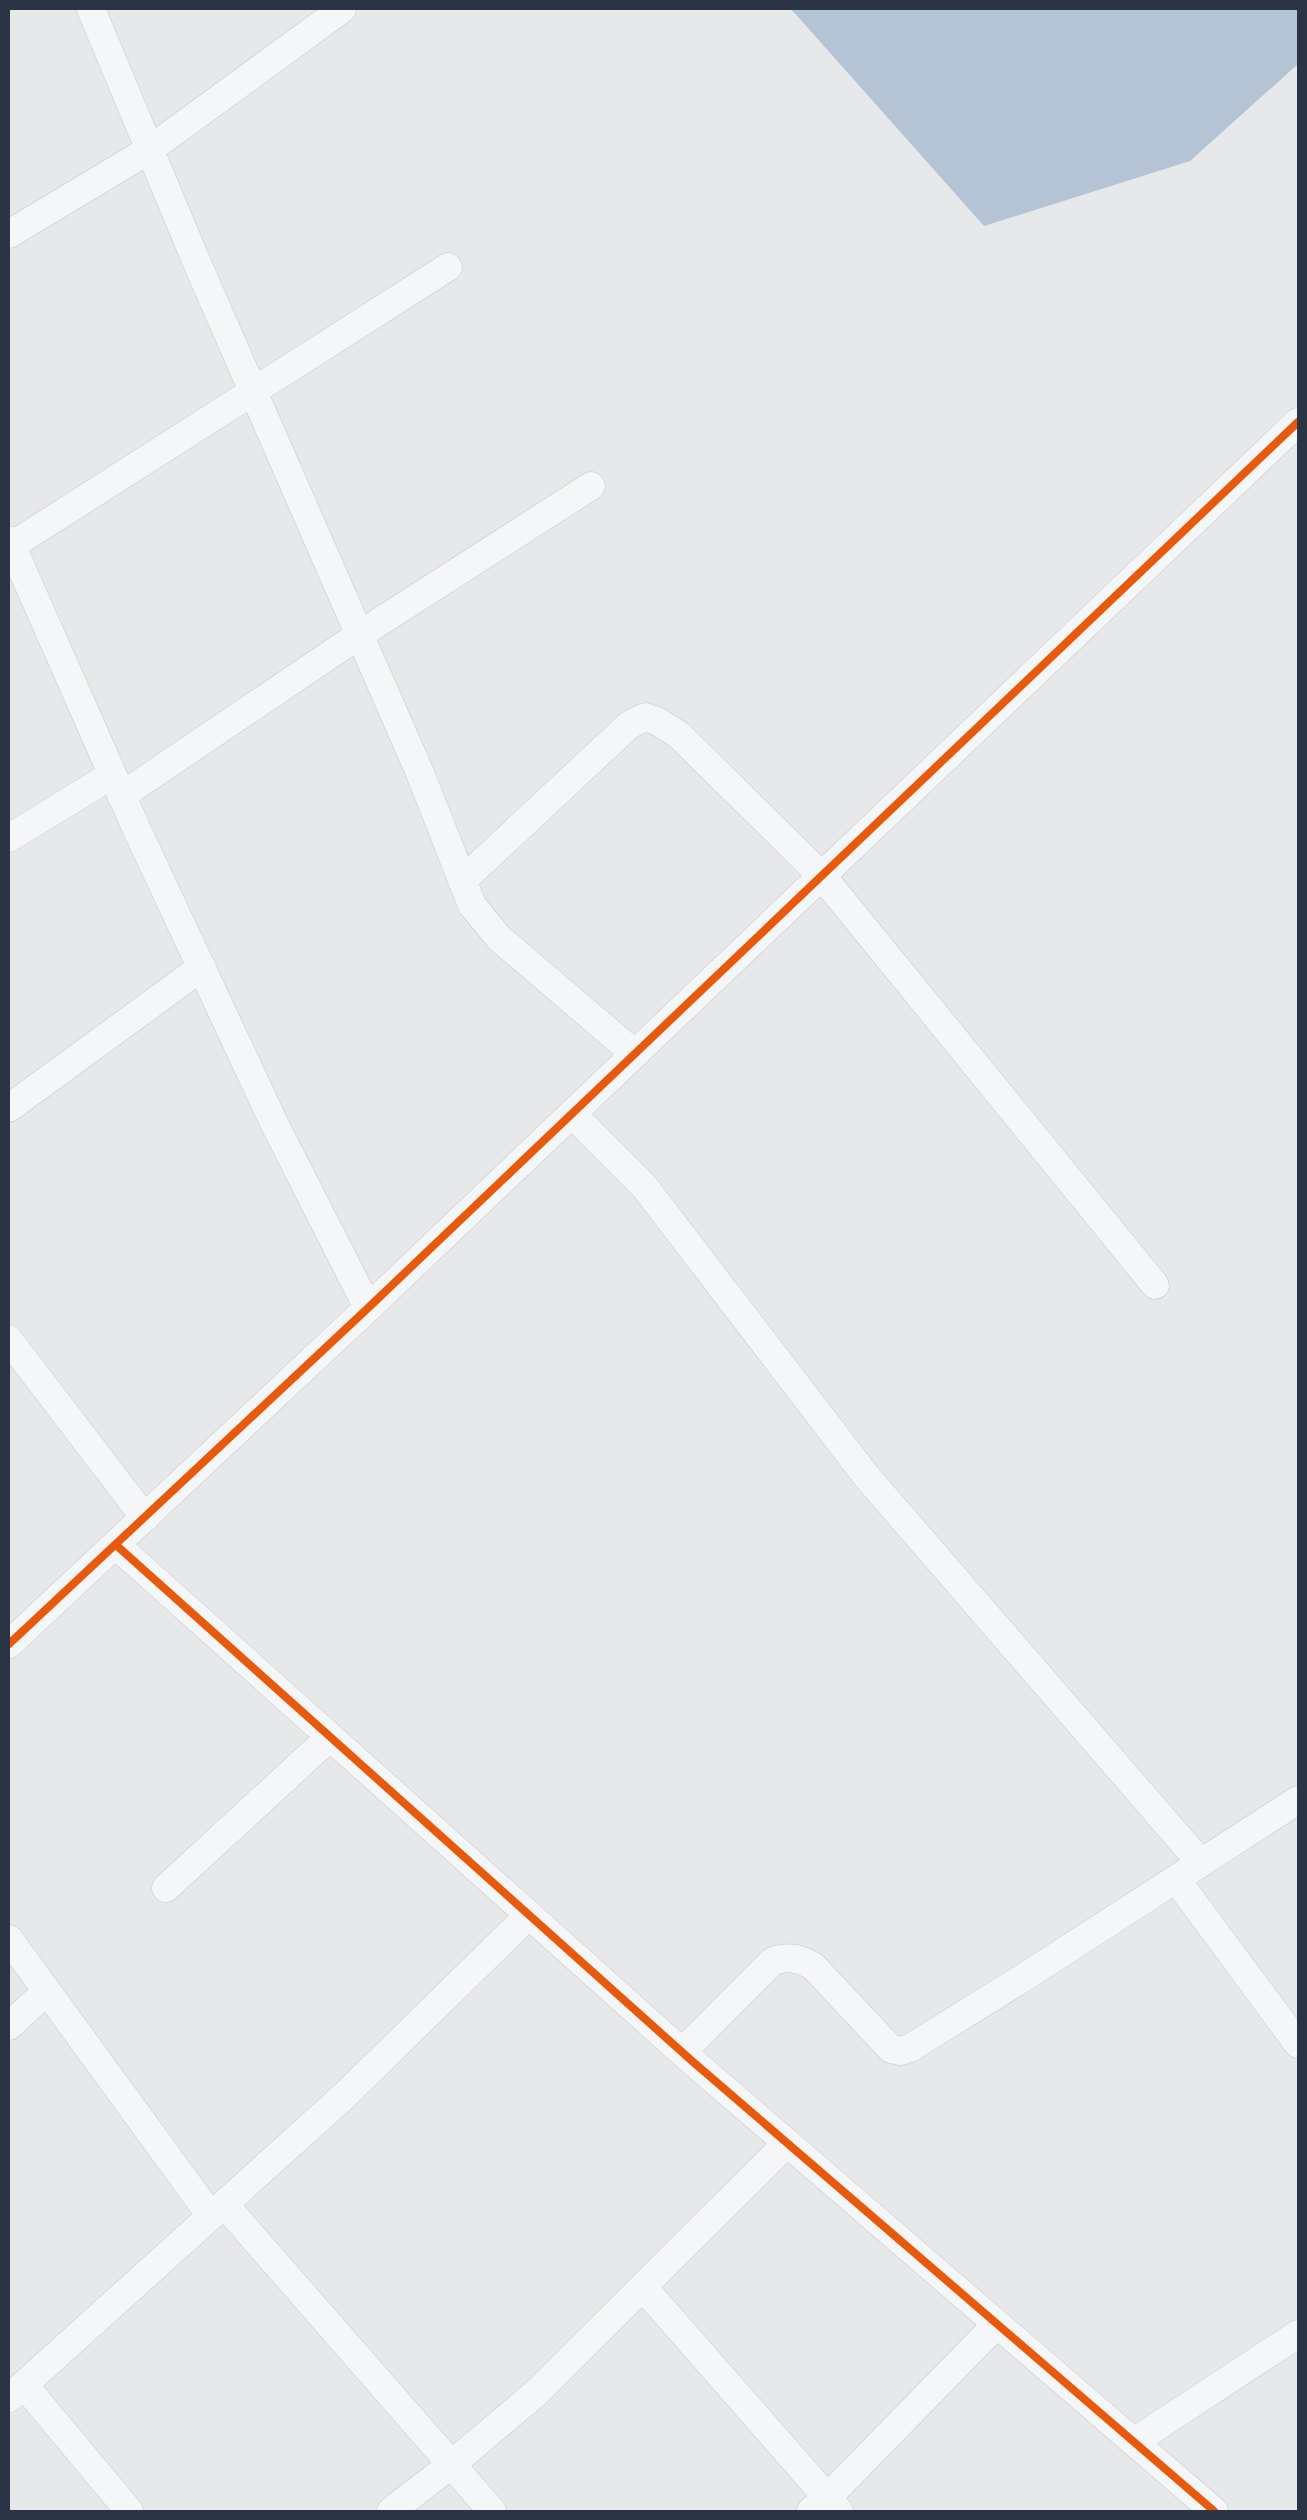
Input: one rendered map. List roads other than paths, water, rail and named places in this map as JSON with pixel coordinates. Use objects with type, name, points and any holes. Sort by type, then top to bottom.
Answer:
[{"type":"street","points":[[91,9],[149,150],[253,392],[420,774],[472,905],[499,938],[635,1054]]},
{"type":"street","points":[[9,234],[149,150],[342,9]]},
{"type":"street","points":[[368,1308],[275,1125],[117,786],[10,543],[253,392],[448,267]]},
{"type":"street","points":[[9,1644],[368,1308],[1296,428]]},
{"type":"street","points":[[9,838],[117,786],[359,635],[591,486]]},
{"type":"street","points":[[462,881],[629,725],[645,717],[657,721],[679,735],[822,876],[1155,1285]]},
{"type":"street","points":[[9,1108],[202,967]]},
{"type":"street","points":[[572,1114],[644,1186],[748,1325],[867,1477],[1201,1863]]},
{"type":"street","points":[[9,1340],[145,1518]]},
{"type":"street","points":[[116,1545],[682,2052],[1135,2441],[1205,2509]]},
{"type":"street","points":[[166,1888],[330,1737]]},
{"type":"street","points":[[682,2052],[773,1962],[785,1957],[798,1957],[813,1966],[891,2049],[901,2051],[910,2048],[1023,1978],[1298,1800]]},
{"type":"street","points":[[1176,1879],[1298,2044]]},
{"type":"street","points":[[129,2511],[13,2392],[344,2096],[529,1915]]},
{"type":"street","points":[[9,1939],[47,1991],[218,2210],[452,2464],[492,2511]]},
{"type":"street","points":[[9,2026],[47,1991]]},
{"type":"street","points":[[391,2511],[452,2464],[536,2392],[644,2287],[787,2143]]},
{"type":"street","points":[[644,2287],[826,2507],[997,2324]]},
{"type":"street","points":[[1135,2441],[1298,2334]]},
{"type":"water","points":[[791,9],[1298,9],[1298,64],[1190,161],[984,226]]}]
